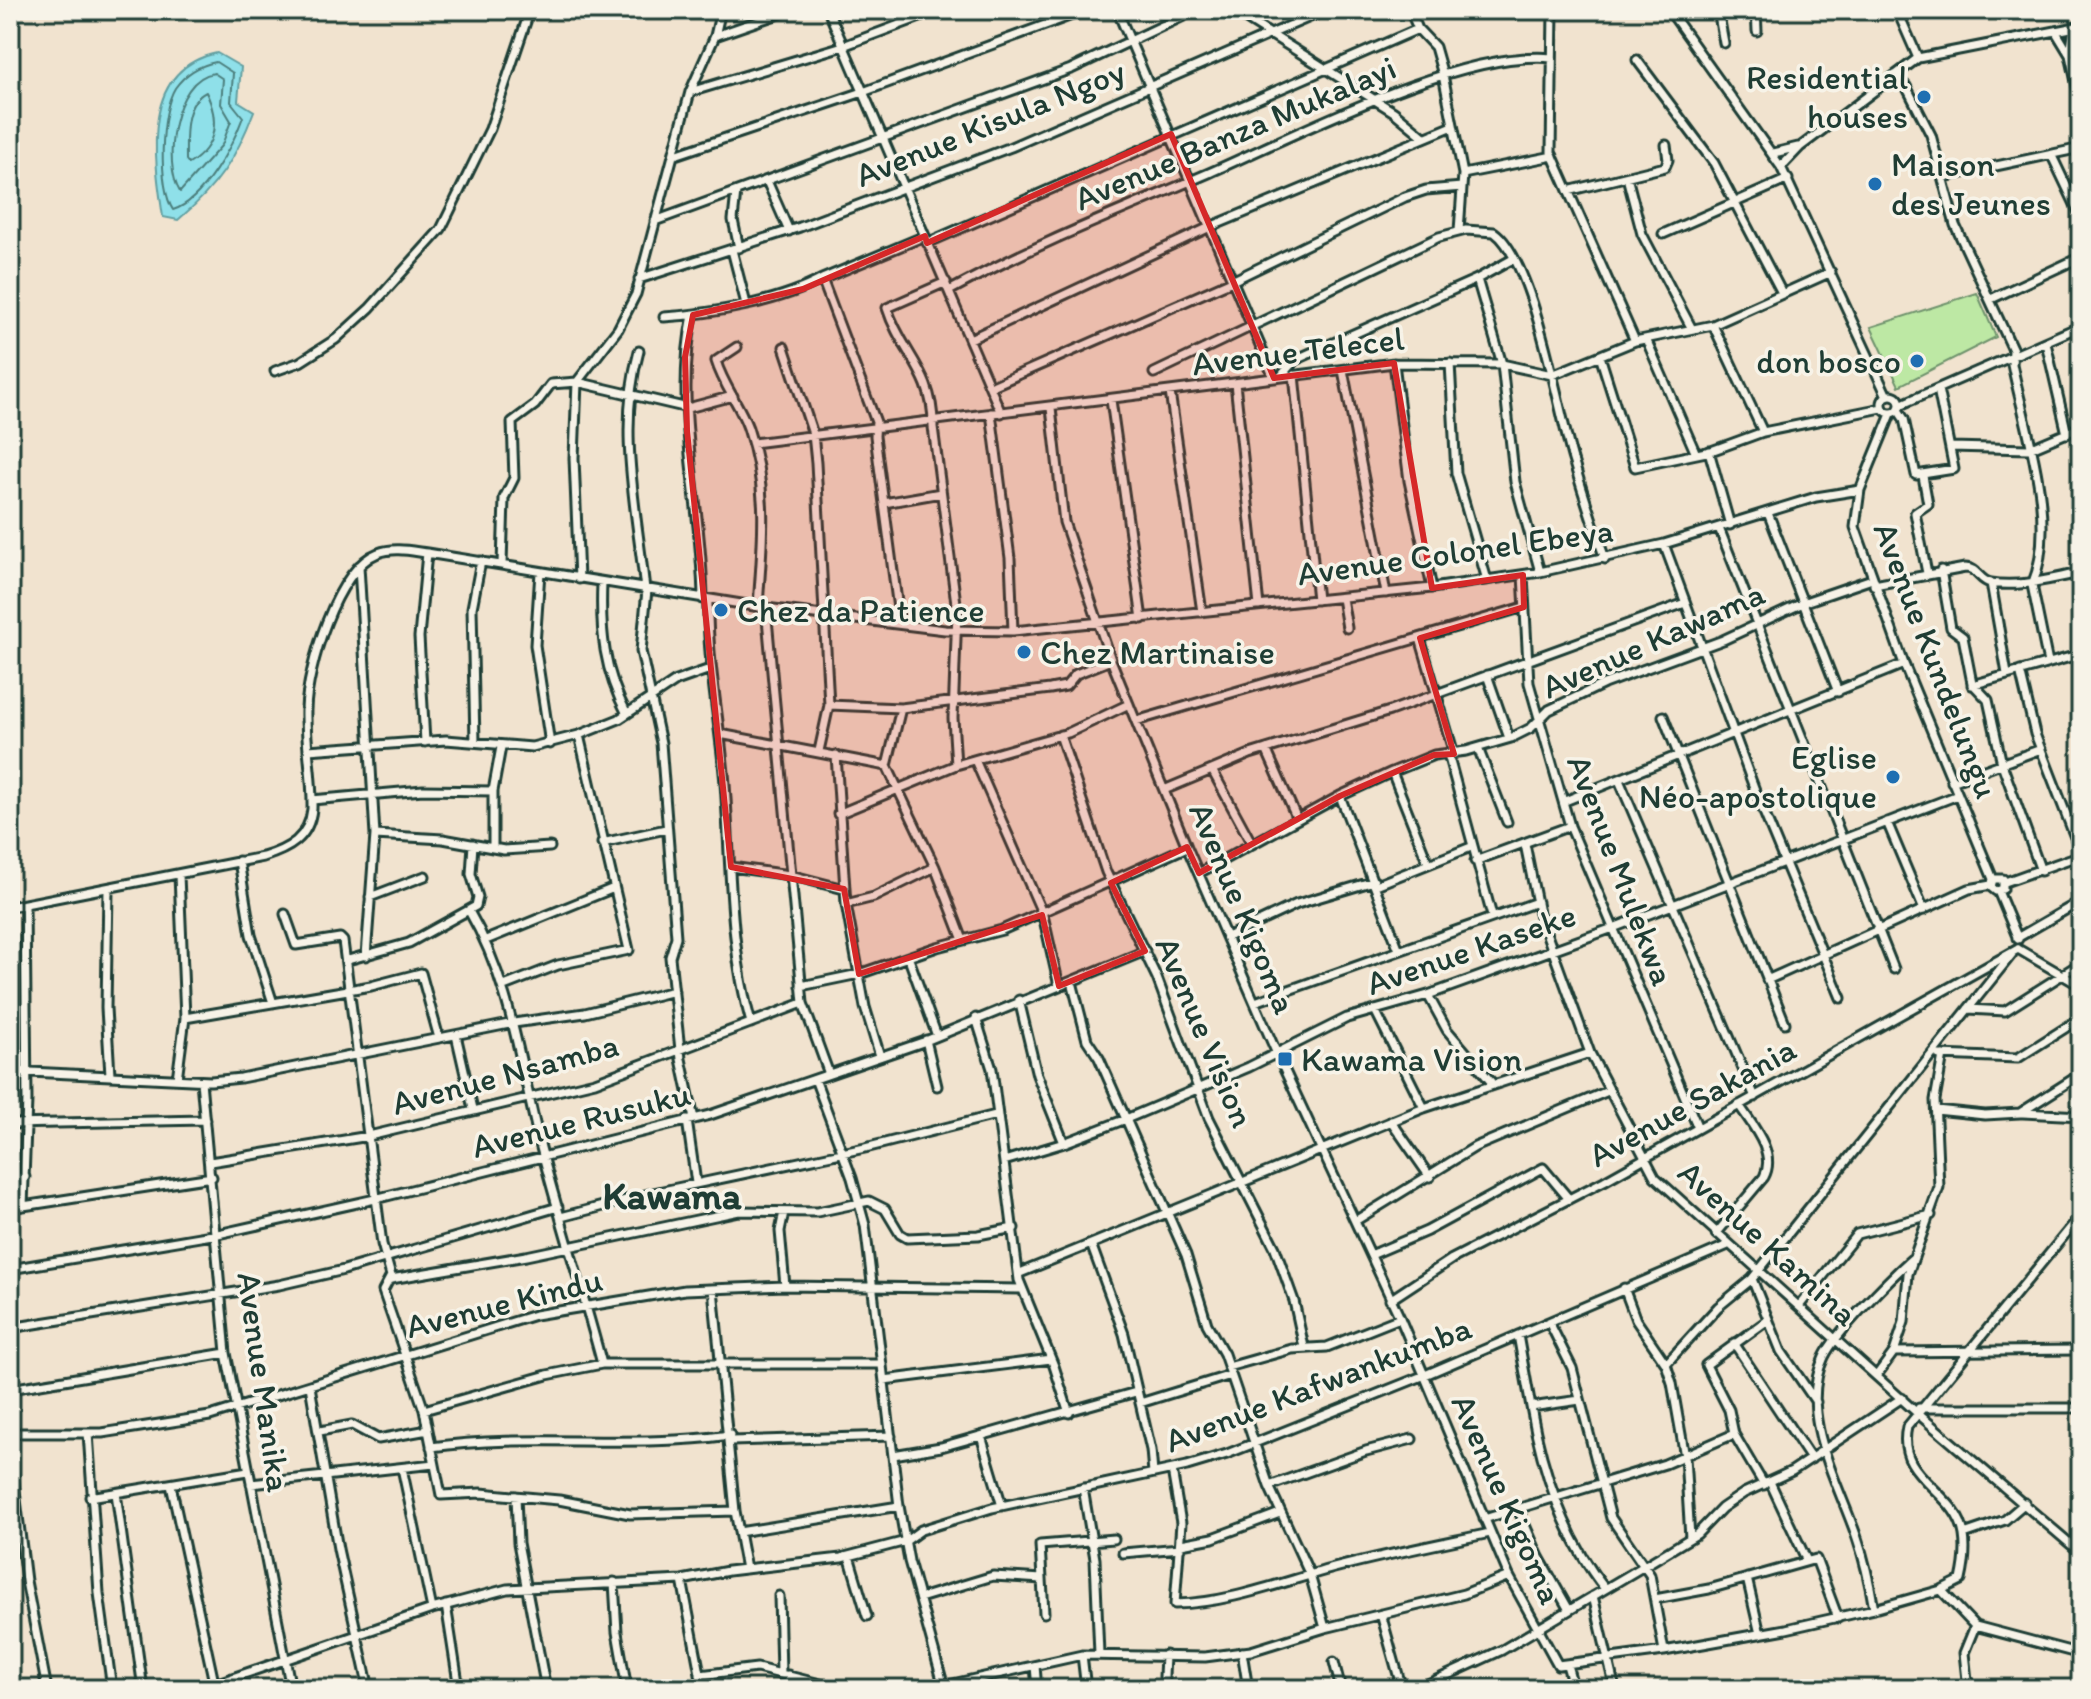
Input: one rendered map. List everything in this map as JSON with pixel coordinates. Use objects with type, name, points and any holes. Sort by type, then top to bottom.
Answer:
[{"type":"street","points":[[275,371],[300,362],[336,339],[370,308],[441,229],[490,129],[530,10]]},
{"type":"street","points":[[579,579],[574,458],[577,382],[618,329],[636,294],[690,92],[698,66],[715,36],[721,10]]},
{"type":"street","points":[[715,36],[790,10]]},
{"type":"street","points":[[828,10],[1001,413]]},
{"type":"street","points":[[690,92],[843,46],[939,10]]},
{"type":"street","points":[[675,155],[863,92],[1086,10]]},
{"type":"street","points":[[1117,10],[1232,281],[1277,377],[1295,360],[1477,279],[1513,259]]},
{"type":"street","points":[[655,221],[1071,69],[1196,10]]},
{"type":"street","points":[[1232,10],[1328,70],[1424,137]]},
{"type":"street","name":"Avenue Kisula Ngoy","points":[[639,279],[789,231],[903,185],[1011,147],[1326,10]]},
{"type":"street","points":[[1410,10],[1418,29],[1435,47],[1443,75],[1463,174],[1459,231]]},
{"type":"street","points":[[1553,10],[1550,129],[1553,156],[1635,341]]},
{"type":"street","points":[[1669,10],[1774,153],[1788,179],[1887,396],[1882,408]]},
{"type":"street","points":[[1718,10],[1724,43]]},
{"type":"street","points":[[1756,10],[1757,31]]},
{"type":"street","points":[[1897,10],[1918,58]]},
{"type":"street","points":[[1781,167],[1800,147],[1918,58],[2077,27],[2070,55]]},
{"type":"street","points":[[664,317],[693,315],[799,290],[926,240],[1418,29]]},
{"type":"street","points":[[2056,32],[2070,55],[2081,104]]},
{"type":"street","name":"Avenue Banza Mukalayi","points":[[933,420],[934,411],[923,375],[889,314],[889,304],[947,286],[1374,101],[1443,75],[1494,64],[1552,58]]},
{"type":"street","points":[[1637,60],[1714,163],[1782,293]]},
{"type":"street","points":[[1895,75],[1906,86],[1925,120],[1944,177],[1955,225],[1991,299],[2014,356],[2012,364],[2043,520],[2033,582],[2048,663]]},
{"type":"street","points":[[970,339],[1210,227],[1453,126]]},
{"type":"street","points":[[1568,191],[1667,165],[1666,145]]},
{"type":"street","points":[[1774,153],[1800,147]]},
{"type":"street","points":[[1944,177],[2081,148]]},
{"type":"street","points":[[1463,174],[1553,156]]},
{"type":"street","points":[[2052,156],[2081,217]]},
{"type":"street","points":[[1627,177],[1644,239],[1692,329]]},
{"type":"street","points":[[1663,234],[1788,179]]},
{"type":"street","points":[[767,181],[789,231]]},
{"type":"street","points":[[990,387],[1232,281],[1405,197],[1426,190],[1462,187]]},
{"type":"street","points":[[736,192],[733,220],[735,249],[746,304]]},
{"type":"street","points":[[1154,373],[1253,329],[1439,237],[1459,231],[1496,233],[1513,259],[1544,335],[1544,352],[1572,459],[1605,559]]},
{"type":"street","points":[[1991,299],[2081,257]]},
{"type":"street","points":[[1552,375],[1635,341],[1713,325],[1831,272]]},
{"type":"street","points":[[822,279],[867,392],[876,428],[900,624]]},
{"type":"street","points":[[1477,279],[1502,364],[1509,455],[1540,572]]},
{"type":"street","points":[[693,315],[685,357],[687,438],[699,520],[710,669],[720,734],[738,952],[751,1023]]},
{"type":"street","points":[[1713,325],[1763,432]]},
{"type":"street","points":[[1600,356],[1633,467],[1709,451],[1763,432],[1882,408],[1896,410],[2081,326]]},
{"type":"street","points":[[1646,339],[1696,454]]},
{"type":"street","points":[[2046,343],[2067,434]]},
{"type":"street","points":[[737,347],[716,360],[753,443],[765,520],[762,608],[803,1003],[829,1074]]},
{"type":"street","points":[[784,347],[813,434],[829,705],[819,751]]},
{"type":"street","points":[[639,351],[629,396],[633,495],[646,590],[641,651],[661,743],[676,937],[670,953],[696,1183]]},
{"type":"street","points":[[1394,363],[1409,481],[1432,588]]},
{"type":"street","name":"Avenue Telecel","points":[[753,443],[1394,363],[1502,364],[1552,375]]},
{"type":"street","points":[[1450,363],[1455,465],[1487,580]]},
{"type":"street","points":[[1343,370],[1386,593]]},
{"type":"street","points":[[1294,375],[1317,600]]},
{"type":"street","points":[[502,565],[504,498],[514,478],[512,422],[535,405],[551,384],[577,382],[688,408],[733,396]]},
{"type":"street","points":[[1235,383],[1259,606]]},
{"type":"street","points":[[1887,396],[1895,396],[1896,410],[1904,419],[1914,471],[1923,476],[1955,468],[1938,389]]},
{"type":"street","points":[[1170,392],[1202,612]]},
{"type":"street","points":[[1111,400],[1142,619]]},
{"type":"street","name":"Avenue Kigoma","points":[[1051,408],[1064,522],[1111,660],[1187,847],[1277,1054],[1400,1318],[1509,1576],[1556,1664],[1567,1665]]},
{"type":"street","name":"Avenue Kundelungu","points":[[1896,410],[1860,490],[1855,527],[1904,664],[1992,882]]},
{"type":"street","points":[[991,413],[1010,558],[1013,631]]},
{"type":"street","points":[[933,420],[957,602],[956,765]]},
{"type":"street","points":[[1951,447],[2029,449],[2081,427]]},
{"type":"street","points":[[1709,451],[1730,525]]},
{"type":"street","points":[[1923,476],[1928,504],[1915,512],[1927,573]]},
{"type":"street","name":"Avenue Colonel Ebeya","points":[[359,566],[386,551],[427,553],[762,608],[956,631],[1013,631],[1342,598],[1523,575],[1605,559],[1730,525],[1824,495],[1860,490]]},
{"type":"street","points":[[884,503],[941,493]]},
{"type":"street","points":[[1768,513],[1838,692]]},
{"type":"street","points":[[1719,528],[1894,969]]},
{"type":"street","points":[[1664,544],[1734,733],[1841,998]]},
{"type":"street","points":[[425,742],[419,637],[427,553]]},
{"type":"street","points":[[475,742],[472,608],[481,561]]},
{"type":"street","points":[[359,566],[375,835],[366,956]]},
{"type":"street","points":[[10,907],[277,853],[300,839],[309,825],[312,800],[308,690],[335,601],[359,566]]},
{"type":"street","name":"Avenue Kawama","points":[[1199,873],[1340,796],[1392,772],[1434,755],[1478,748],[1509,738],[1531,728],[1549,710],[1604,684],[1702,648],[1805,602],[1873,582],[1941,570],[1971,568],[1991,583]]},
{"type":"street","points":[[1941,570],[1951,628],[1963,637],[1972,685],[1988,700],[2002,764],[2041,871]]},
{"type":"street","points":[[540,572],[535,645],[550,744]]},
{"type":"street","points":[[2007,674],[1991,583],[2033,582],[2081,573]]},
{"type":"street","name":"Avenue Mulekwa","points":[[1523,575],[1526,662],[1570,826],[1698,1128]]},
{"type":"street","points":[[602,583],[603,650],[627,714]]},
{"type":"street","points":[[1342,598],[1347,628]]},
{"type":"street","points":[[1164,790],[1266,749],[1379,714],[1685,603]]},
{"type":"street","points":[[1136,721],[1524,607]]},
{"type":"street","points":[[1420,638],[1437,692],[1471,847],[1492,916]]},
{"type":"street","points":[[1972,685],[2081,654]]},
{"type":"street","points":[[829,705],[901,708],[1063,687],[1076,674],[1111,660]]},
{"type":"street","points":[[1565,801],[1904,664]]},
{"type":"street","points":[[308,750],[425,742],[475,742],[520,748],[550,744],[627,714],[676,681],[710,669]]},
{"type":"street","points":[[1998,891],[2005,882],[2081,854],[2041,749],[2020,671]]},
{"type":"street","points":[[1487,675],[1509,738]]},
{"type":"street","points":[[838,814],[956,765],[1060,735],[1129,704]]},
{"type":"street","points":[[901,708],[887,766],[895,789],[935,867],[963,940]]},
{"type":"street","points":[[1663,716],[1785,1023]]},
{"type":"street","points":[[720,734],[887,766]]},
{"type":"street","points":[[504,986],[558,965],[629,950],[579,735]]},
{"type":"street","name":"Avenue Vision","points":[[1060,735],[1111,883],[1145,951],[1198,1088],[1275,1248],[1294,1301],[1304,1347]]},
{"type":"street","points":[[493,848],[493,791],[501,747]]},
{"type":"street","points":[[1478,748],[1507,822]]},
{"type":"street","points":[[1266,749],[1297,819]]},
{"type":"street","points":[[1952,782],[2041,749]]},
{"type":"street","points":[[836,755],[846,904],[868,1021],[880,1056]]},
{"type":"street","points":[[975,760],[1043,915],[1059,986]]},
{"type":"street","points":[[1212,770],[1252,844]]},
{"type":"street","points":[[1392,772],[1428,863]]},
{"type":"street","points":[[1619,780],[1755,1097]]},
{"type":"street","points":[[312,800],[372,793],[493,791]]},
{"type":"street","name":"Avenue Kaseke","points":[[1004,1161],[1064,1143],[1126,1119],[1277,1054],[1338,1022],[1428,995],[1613,928],[1958,795]]},
{"type":"street","points":[[1340,796],[1399,950]]},
{"type":"street","points":[[1887,822],[1924,910]]},
{"type":"street","points":[[1475,861],[1570,826]]},
{"type":"street","points":[[602,843],[666,829]]},
{"type":"street","points":[[375,835],[493,848],[550,847]]},
{"type":"street","points":[[348,960],[417,940],[469,911],[478,901],[471,874],[473,844]]},
{"type":"street","name":"Avenue Kamina","points":[[1525,844],[1537,902],[1590,1053],[1644,1158],[1666,1189],[2081,1553]]},
{"type":"street","points":[[801,986],[859,974],[1043,915],[1187,847]]},
{"type":"street","points":[[1227,937],[1305,901],[1375,883],[1471,847]]},
{"type":"street","points":[[239,861],[251,935],[273,1003]]},
{"type":"street","points":[[731,867],[790,875],[844,889]]},
{"type":"street","points":[[846,904],[874,897],[935,867]]},
{"type":"street","points":[[177,1079],[185,1018],[179,875]]},
{"type":"street","points":[[370,897],[425,876]]},
{"type":"street","points":[[1767,980],[1969,889],[2001,878],[2005,882]]},
{"type":"street","points":[[1666,1364],[1718,1307],[1752,1279],[2016,950],[2017,938],[1992,882]]},
{"type":"street","points":[[486,940],[614,888]]},
{"type":"street","points":[[108,889],[106,1008],[110,1075]]},
{"type":"street","points":[[2017,938],[2081,901]]},
{"type":"street","points":[[1255,1002],[1537,902]]},
{"type":"street","points":[[23,1206],[27,1125],[25,904]]},
{"type":"street","points":[[469,911],[486,940],[504,986],[543,1156],[602,1364]]},
{"type":"street","points":[[285,914],[296,945],[338,938],[343,940],[348,960],[375,1199],[391,1279]]},
{"type":"street","points":[[2016,950],[2081,986]]},
{"type":"street","name":"Avenue Sakania","points":[[1390,1300],[1452,1259],[1644,1158],[2016,950]]},
{"type":"street","name":"Avenue Rusuku","points":[[10,1269],[218,1234],[375,1199],[690,1120],[937,1036],[1145,951]]},
{"type":"street","points":[[909,959],[937,1036]]},
{"type":"street","points":[[1968,1009],[2005,1011],[2081,963]]},
{"type":"street","points":[[185,1018],[423,974],[439,1038]]},
{"type":"street","points":[[1072,982],[1087,1040],[1099,1058],[1189,1263],[1207,1324],[1230,1371],[1269,1486],[1310,1575],[1325,1628]]},
{"type":"street","points":[[10,1071],[201,1081],[241,1078],[514,1023],[585,1013],[674,991]]},
{"type":"street","points":[[1428,995],[1447,1030],[1492,1083]]},
{"type":"street","points":[[1019,1000],[1037,1075],[1064,1143]]},
{"type":"street","name":"Avenue Nsamba","points":[[210,1162],[369,1136],[595,1082],[803,1003]]},
{"type":"street","points":[[1375,1010],[1424,1108]]},
{"type":"street","points":[[976,1018],[990,1059],[1022,1289],[1069,1413]]},
{"type":"street","points":[[1933,1055],[2018,1058],[2081,1018]]},
{"type":"street","points":[[456,1035],[473,1109]]},
{"type":"street","points":[[926,1040],[937,1086]]},
{"type":"street","points":[[1020,1273],[1322,1147],[1492,1083],[1590,1053]]},
{"type":"street","points":[[1877,1375],[1894,1352],[1904,1322],[1907,1282],[1931,1215],[1940,1176],[1936,1110],[1943,1055]]},
{"type":"street","points":[[2024,1111],[2081,1074]]},
{"type":"street","points":[[815,1079],[861,1204],[899,1506],[944,1687]]},
{"type":"street","name":"Avenue Manika","points":[[201,1081],[218,1234],[226,1353],[291,1689]]},
{"type":"street","points":[[1355,1221],[1475,1147],[1608,1091]]},
{"type":"street","points":[[1716,1234],[1768,1170],[1766,1153],[1739,1105]]},
{"type":"street","points":[[1936,1110],[1985,1115],[2024,1111],[2081,1116]]},
{"type":"street","points":[[561,1217],[996,1115]]},
{"type":"street","points":[[10,1124],[205,1120]]},
{"type":"street","points":[[1391,1121],[1430,1177]]},
{"type":"street","points":[[1371,1255],[1427,1231],[1543,1168],[1569,1199]]},
{"type":"street","points":[[10,1178],[25,1177]]},
{"type":"street","points":[[10,1208],[212,1177]]},
{"type":"street","points":[[735,1511],[628,1514],[572,1501],[481,1493],[444,1496],[439,1492],[424,1410],[383,1291],[391,1279],[571,1247],[717,1213],[817,1212],[879,1203],[900,1234],[907,1238],[978,1235],[1014,1228]]},
{"type":"street","points":[[10,1328],[279,1285],[385,1258],[558,1207]]},
{"type":"street","points":[[784,1212],[780,1231],[785,1286]]},
{"type":"street","points":[[1799,1306],[1857,1234],[1931,1215]]},
{"type":"street","points":[[1574,1689],[1567,1665],[1664,1651],[1838,1618],[1941,1590],[1961,1580],[1964,1534],[1956,1518],[1906,1456],[1907,1427],[2081,1215]]},
{"type":"street","points":[[1091,1244],[1124,1334],[1151,1450],[1153,1473]]},
{"type":"street","name":"Avenue Kafwankumba","points":[[215,1687],[432,1609],[525,1586],[682,1580],[849,1556],[906,1541],[921,1530],[1002,1506],[1172,1470],[1253,1443],[1425,1375],[1728,1245]]},
{"type":"street","points":[[1874,1609],[1860,1549],[1825,1449],[1816,1402],[1821,1365],[1837,1339],[1914,1257]]},
{"type":"street","points":[[1752,1279],[1781,1351],[1816,1402]]},
{"type":"street","name":"Avenue Kindu","points":[[10,1433],[88,1433],[192,1420],[237,1409],[535,1315],[586,1305],[713,1289],[785,1286],[1022,1289]]},
{"type":"street","points":[[1624,1288],[1645,1336],[1666,1364],[1685,1457],[1690,1538]]},
{"type":"street","points":[[713,1289],[735,1511],[746,1569]]},
{"type":"street","points":[[1140,1403],[1304,1347],[1340,1343],[1400,1318]]},
{"type":"street","points":[[1768,1320],[1706,1365],[1729,1410],[1734,1434],[1767,1483],[1807,1561]]},
{"type":"street","points":[[1549,1322],[1572,1368],[1611,1518],[1650,1575],[1664,1651]]},
{"type":"street","points":[[1518,1335],[1543,1463],[1577,1548],[1605,1589]]},
{"type":"street","points":[[1734,1343],[1811,1459]]},
{"type":"street","points":[[1894,1352],[2081,1350]]},
{"type":"street","points":[[10,1389],[226,1353]]},
{"type":"street","points":[[884,1380],[1051,1359]]},
{"type":"street","points":[[424,1410],[547,1375],[602,1364],[882,1364]]},
{"type":"street","points":[[310,1386],[369,1689]]},
{"type":"street","points":[[893,1455],[981,1436],[1136,1392]]},
{"type":"street","points":[[1417,1689],[1537,1631],[1690,1538],[1728,1504],[1811,1459],[1902,1398]]},
{"type":"street","points":[[1531,1407],[1580,1400]]},
{"type":"street","points":[[1918,1410],[2081,1408]]},
{"type":"street","points":[[320,1431],[352,1425],[378,1439],[428,1430]]},
{"type":"street","points":[[88,1433],[90,1497],[112,1689]]},
{"type":"street","points":[[1484,1519],[1685,1457],[1734,1434]]},
{"type":"street","points":[[431,1447],[571,1438],[670,1443],[730,1438],[891,1436]]},
{"type":"street","points":[[981,1436],[1002,1506]]},
{"type":"street","points":[[1269,1486],[1412,1439]]},
{"type":"street","points":[[10,1450],[26,1581],[47,1689]]},
{"type":"street","points":[[251,1484],[434,1464]]},
{"type":"street","points":[[402,1468],[432,1609]]},
{"type":"street","points":[[1172,1470],[1181,1523],[1175,1604],[1204,1603],[1261,1591],[1310,1575],[1490,1533]]},
{"type":"street","points":[[90,1497],[248,1471]]},
{"type":"street","points":[[171,1485],[215,1687]]},
{"type":"street","points":[[1083,1488],[1093,1541],[1099,1654]]},
{"type":"street","points":[[116,1493],[143,1689]]},
{"type":"street","points":[[516,1496],[516,1530],[546,1689]]},
{"type":"street","points":[[1964,1534],[2005,1520],[2025,1503]]},
{"type":"street","points":[[739,1532],[899,1506]]},
{"type":"street","points":[[1518,1509],[1539,1557],[1569,1610]]},
{"type":"street","points":[[1123,1553],[1180,1546],[1213,1538],[1280,1513]]},
{"type":"street","points":[[1044,1613],[1040,1545],[1114,1539]]},
{"type":"street","points":[[849,1556],[867,1616]]},
{"type":"street","points":[[1655,1599],[1819,1560],[1838,1618]]},
{"type":"street","points":[[920,1598],[993,1576],[1042,1579]]},
{"type":"street","points":[[930,1689],[1082,1655],[1205,1657],[1242,1652],[1464,1594],[1509,1576]]},
{"type":"street","points":[[1747,1578],[1760,1634]]},
{"type":"street","points":[[682,1580],[703,1689]]},
{"type":"street","points":[[614,1582],[617,1632],[627,1689]]},
{"type":"street","points":[[1941,1590],[1975,1626],[2081,1654]]},
{"type":"street","points":[[779,1596],[784,1674],[790,1689]]},
{"type":"street","points":[[1593,1596],[1615,1689]]},
{"type":"street","points":[[446,1605],[459,1689]]},
{"type":"street","points":[[1381,1614],[1402,1689]]},
{"type":"street","points":[[1968,1689],[1964,1653],[1975,1626]]},
{"type":"street","points":[[1242,1652],[1248,1689]]},
{"type":"street","points":[[1082,1655],[1086,1689]]},
{"type":"street","points":[[1165,1655],[1167,1689]]},
{"type":"street","points":[[1334,1662],[1341,1689]]},
{"type":"street","points":[[1035,1666],[1037,1689]]},
{"type":"street","points":[[700,1675],[745,1669],[784,1674],[840,1689]]},
{"type":"highlighted area","points":[[1171,134],[1274,378],[1394,363],[1432,588],[1523,575],[1524,607],[1420,638],[1454,754],[1434,755],[1340,796],[1199,873],[1187,847],[1111,883],[1145,951],[1059,986],[1042,915],[859,974],[844,889],[731,867],[687,431],[685,357],[693,315],[803,289],[925,236],[927,243]]},
{"type":"green space","name":"don bosco","points":[[1977,293],[1996,337],[1899,386],[1871,327]]},
{"type":"water","points":[[217,53],[241,67],[238,101],[254,111],[233,158],[215,183],[178,220],[163,217],[156,143],[164,96],[175,77],[192,62]]},
{"type":"place","name":"Residential houses","points":[[1924,97]]},
{"type":"place","name":"Maison des Jeunes","points":[[1875,184]]},
{"type":"place","name":"don bosco","points":[[1917,361]]},
{"type":"place","name":"Chez da Patience","points":[[721,610]]},
{"type":"place","name":"Chez Martinaise","points":[[1024,652]]},
{"type":"place","name":"Eglise Néo-apostolique","points":[[1893,777]]},
{"type":"place","name":"Kawama Vision","points":[[1285,1059]]},
{"type":"district","name":"Kawama","points":[[672,1196]]}]
